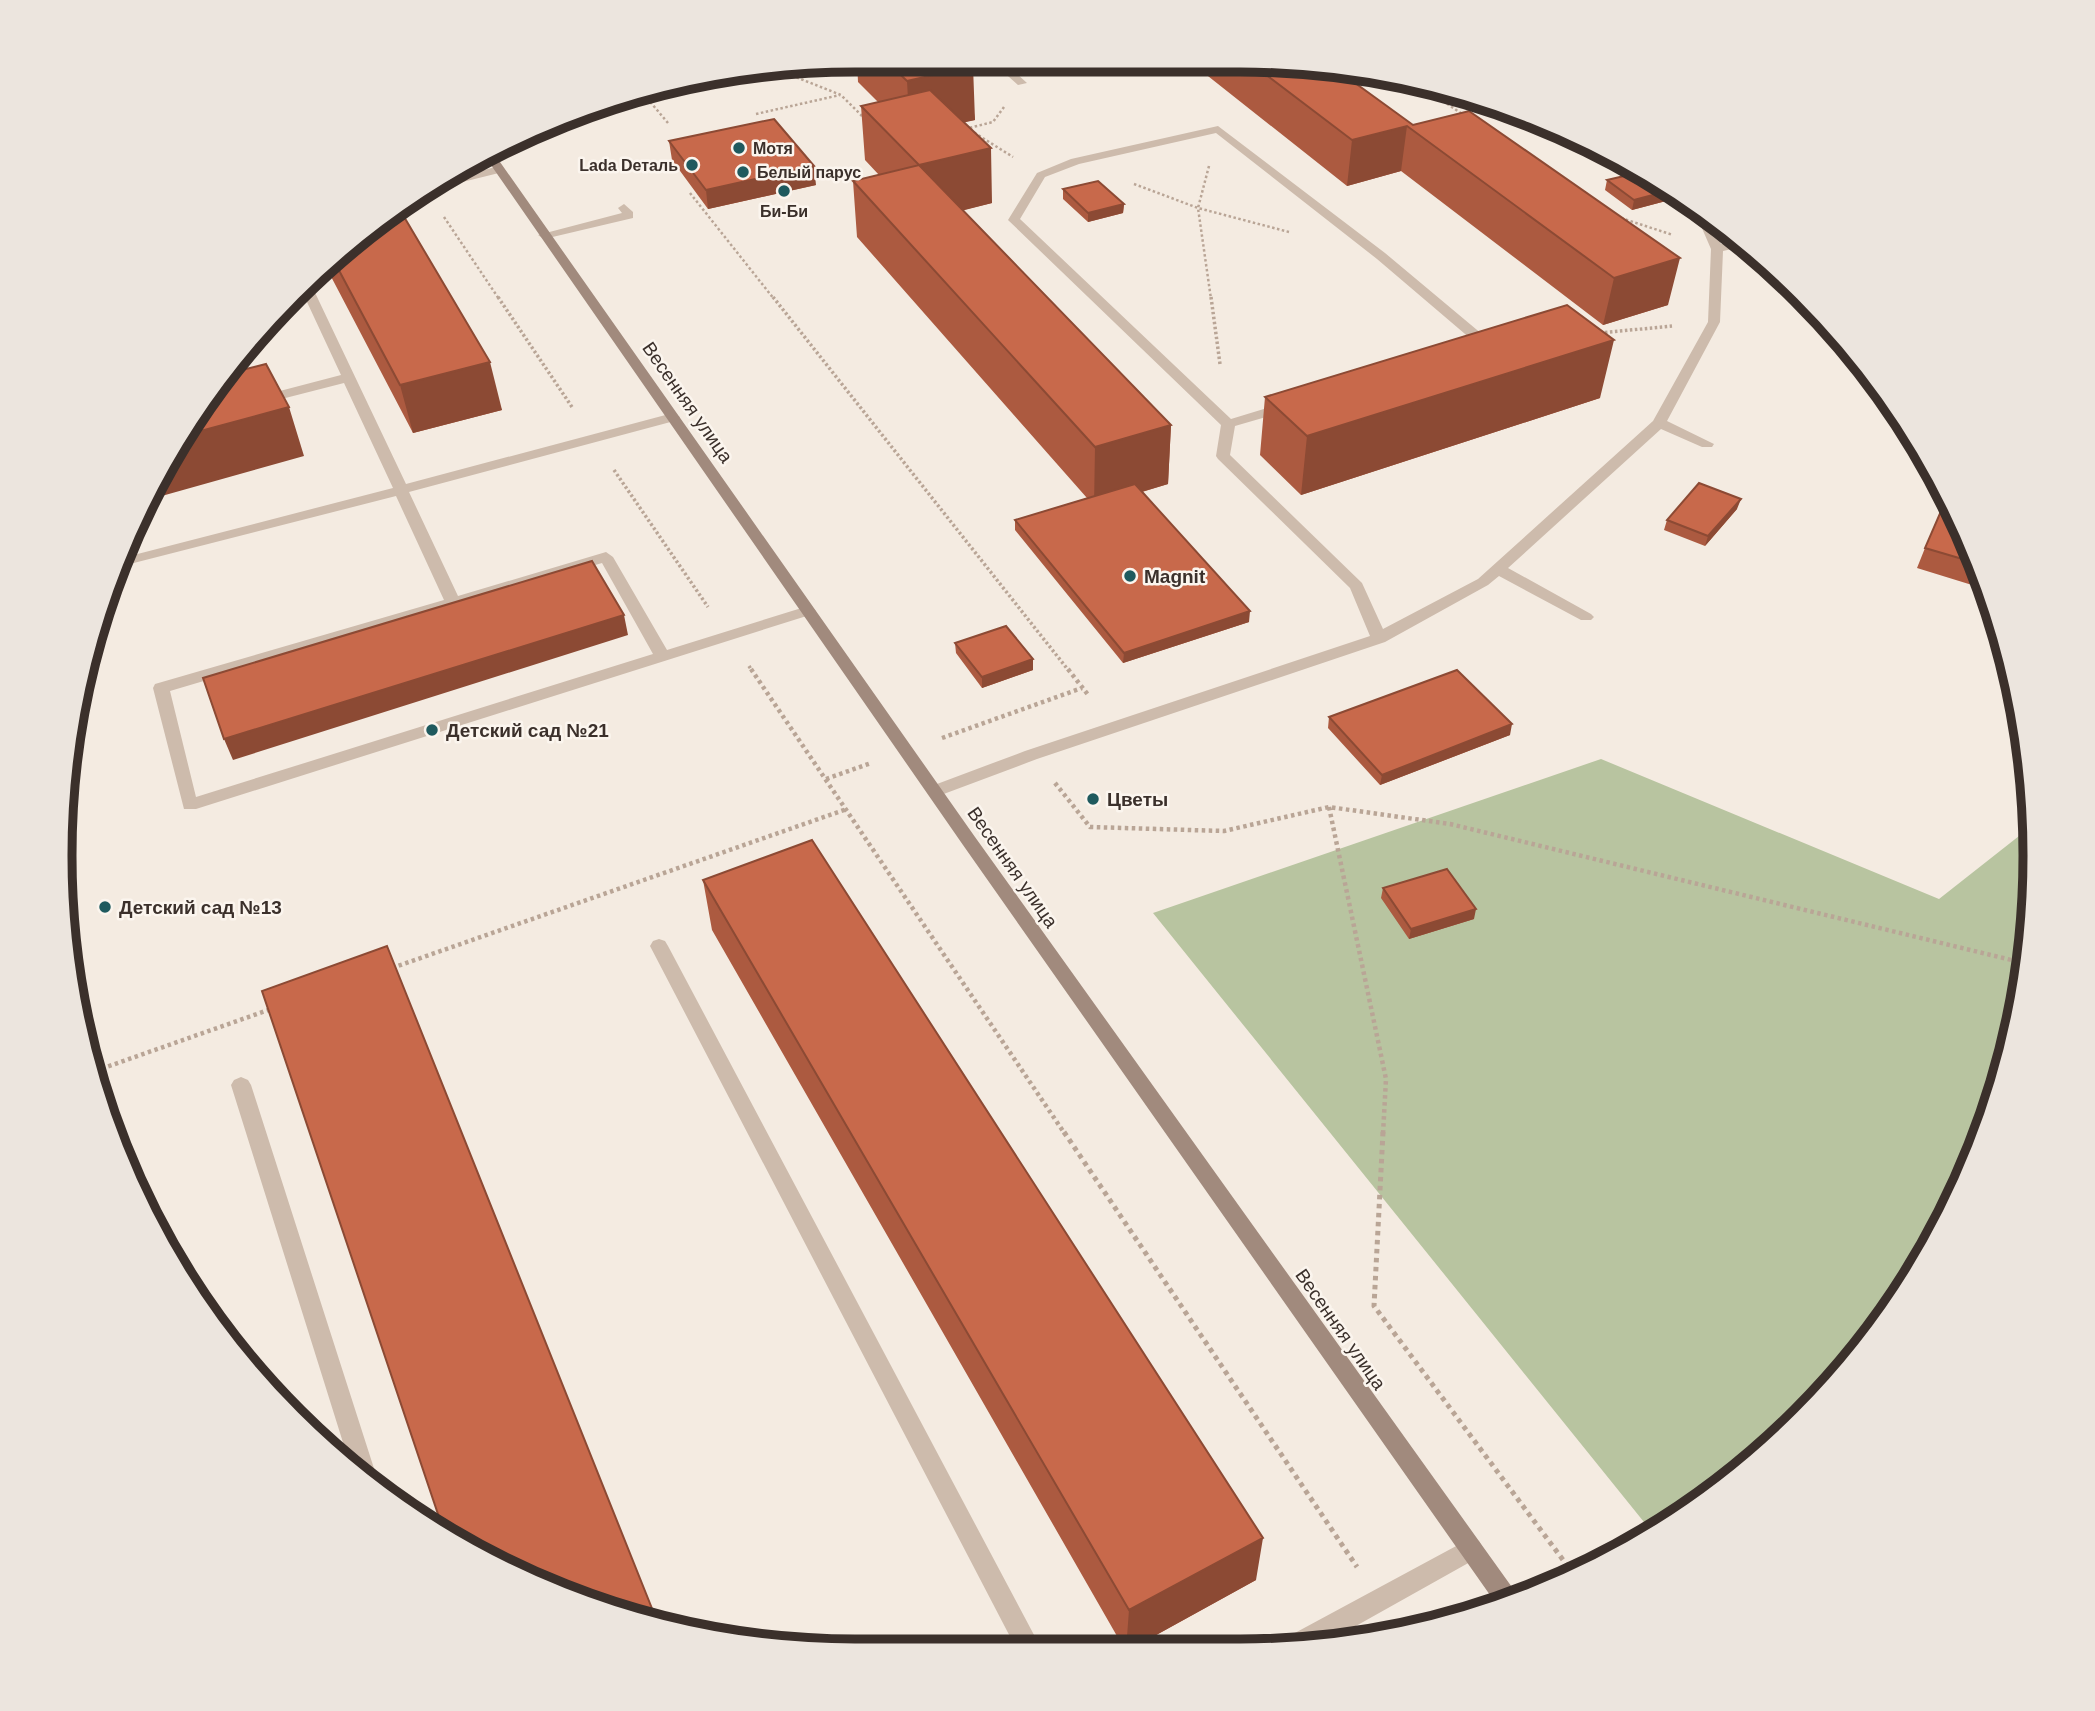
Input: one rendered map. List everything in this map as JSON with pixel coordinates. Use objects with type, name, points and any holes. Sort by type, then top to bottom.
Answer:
[{"type":"street","name":"Весенняя улица","points":[[493,161],[1503,1593]]},
{"type":"lane","points":[[1009,72],[1022,83]]},
{"type":"lane","points":[[1228,424],[1014,220],[1041,175],[1075,161],[1218,129],[1381,256],[1491,348],[1478,352]]},
{"type":"lane","points":[[458,180],[499,170]]},
{"type":"lane","points":[[544,234],[629,215],[624,208]]},
{"type":"lane","points":[[935,791],[1031,755],[1378,638],[1483,582],[1659,423],[1714,322],[1717,249],[1708,227]]},
{"type":"lane","points":[[1717,249],[1731,246]]},
{"type":"lane","points":[[310,293],[453,602]]},
{"type":"lane","points":[[244,404],[350,377]]},
{"type":"lane","points":[[1228,424],[1294,405]]},
{"type":"lane","points":[[129,561],[673,417]]},
{"type":"lane","points":[[1659,423],[1707,444]]},
{"type":"lane","points":[[1228,424],[1223,456],[1357,586],[1378,638]]},
{"type":"lane","points":[[663,657],[606,557],[160,688],[190,806],[663,657],[808,611]]},
{"type":"lane","points":[[1498,569],[1586,617]]},
{"type":"lane","points":[[659,946],[1024,1639]]},
{"type":"lane","points":[[241,1085],[361,1463]]},
{"type":"lane","points":[[1315,1636],[1471,1549]]},
{"type":"path","points":[[789,74],[841,95],[867,120]]},
{"type":"path","points":[[955,131],[993,122],[1022,83]]},
{"type":"path","points":[[755,114],[841,95]]},
{"type":"path","points":[[1438,97],[1472,120]]},
{"type":"path","points":[[648,99],[668,122]]},
{"type":"path","points":[[967,128],[1041,175]]},
{"type":"path","points":[[1218,129],[1198,208],[1228,424]]},
{"type":"path","points":[[1075,161],[1198,208],[1289,232]]},
{"type":"path","points":[[690,192],[1088,696],[1133,698],[1149,716]]},
{"type":"path","points":[[442,213],[1379,1600]]},
{"type":"path","points":[[1621,218],[1717,249]]},
{"type":"path","points":[[1595,333],[1714,322]]},
{"type":"path","points":[[907,750],[1082,688]]},
{"type":"path","points":[[1031,755],[1090,827],[1224,831],[1329,807],[1450,824],[2016,961]]},
{"type":"path","points":[[1329,807],[1386,1079],[1374,1306],[1568,1566]]},
{"type":"path","points":[[385,970],[847,809]]},
{"type":"path","points":[[101,1069],[280,1006]]},
{"type":"green space","points":[[1601,759],[1939,899],[2023,833],[2022,907],[2017,958],[1997,1058],[1964,1155],[1918,1247],[1861,1333],[1794,1410],[1717,1477],[1646,1525],[1153,913]]},
{"type":"building","points":[[898,72],[947,72],[907,81]]},
{"type":"building","points":[[1263,72],[1350,79],[1413,125],[1469,111],[1680,258],[1614,278],[1407,126],[1352,140]]},
{"type":"building","points":[[930,90],[991,148],[919,165],[861,106]]},
{"type":"building","points":[[774,119],[814,166],[706,190],[669,141]]},
{"type":"building","points":[[919,165],[1171,425],[1095,447],[853,181]]},
{"type":"building","points":[[1628,175],[1658,194],[1634,200],[1607,180]]},
{"type":"building","points":[[1098,181],[1124,204],[1088,213],[1063,189]]},
{"type":"building","points":[[403,216],[490,362],[400,385],[337,267]]},
{"type":"building","points":[[1567,305],[1614,340],[1307,436],[1265,397]]},
{"type":"building","points":[[266,364],[289,407],[197,432],[204,420],[240,370]]},
{"type":"building","points":[[1699,483],[1741,499],[1708,536],[1667,520]]},
{"type":"building","name":"Magnit","points":[[1135,484],[1250,611],[1124,653],[1015,520]]},
{"type":"building","points":[[1942,509],[1965,560],[1925,548]]},
{"type":"building","points":[[592,561],[624,615],[224,739],[203,678]]},
{"type":"building","points":[[1006,626],[1033,659],[982,677],[955,643]]},
{"type":"building","points":[[1457,670],[1512,724],[1382,775],[1329,717]]},
{"type":"building","points":[[812,840],[1263,1538],[1129,1610],[703,880]]},
{"type":"building","points":[[1447,869],[1476,909],[1411,929],[1383,888]]},
{"type":"building","points":[[387,946],[654,1613],[556,1580],[509,1558],[440,1519],[262,991]]},
{"type":"place","name":"Мотя","points":[[739,148]]},
{"type":"place","name":"Lada Dеталь","points":[[692,165]]},
{"type":"place","name":"Белый парус","points":[[743,172]]},
{"type":"place","name":"Би-Би","points":[[784,191]]},
{"type":"place","name":"Magnit","points":[[1130,576]]},
{"type":"place","name":"Детский сад №21","points":[[432,730]]},
{"type":"place","name":"Цветы","points":[[1093,799]]},
{"type":"place","name":"Детский сад №13","points":[[105,907]]}]
